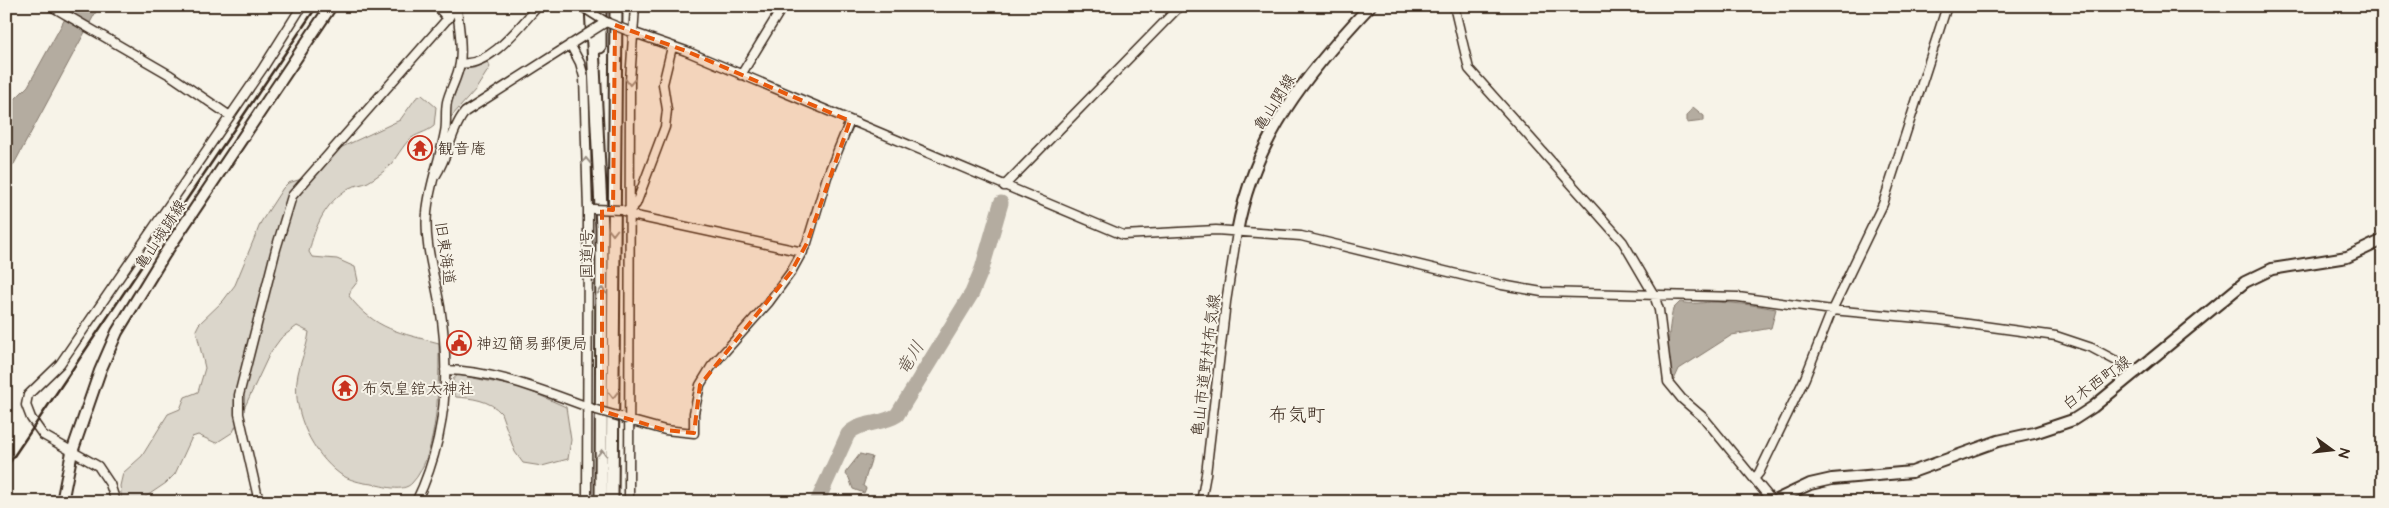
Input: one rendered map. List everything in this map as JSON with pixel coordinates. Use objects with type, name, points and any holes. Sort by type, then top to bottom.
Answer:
[{"type":"highway","points":[[600,6],[602,228]]},
{"type":"highway","points":[[606,6],[613,166]]},
{"type":"highway","name":"国道1号","points":[[612,502],[613,166],[616,6]]},
{"type":"highway","name":"国道1号","points":[[586,7],[602,228],[602,502]]},
{"type":"main road","name":"亀山城跡線","points":[[62,502],[72,452],[100,371],[117,332],[135,301],[331,6]]},
{"type":"main road","name":"亀山関線","points":[[1237,232],[1241,211],[1254,171],[1280,116],[1307,78],[1370,6]]},
{"type":"main road","name":"白木西町線","points":[[1772,502],[1810,484],[1832,479],[1912,472],[1998,442],[2034,433],[2072,420],[2093,407],[2137,372],[2245,282],[2272,268],[2347,257],[2383,240]]},
{"type":"street","points":[[51,6],[170,75],[230,116]]},
{"type":"street","points":[[116,502],[110,484],[98,466],[43,435],[31,418],[26,405],[28,395],[60,364],[230,116],[302,6]]},
{"type":"street","points":[[437,6],[448,19]]},
{"type":"street","points":[[259,502],[239,414],[239,394],[290,202],[317,166],[448,19],[456,6]]},
{"type":"street","name":"旧東海道","points":[[416,502],[431,466],[442,427],[445,404],[444,333],[427,228],[429,198],[445,132],[447,104],[460,63],[456,6]]},
{"type":"street","points":[[460,63],[468,64],[486,57],[508,40],[538,6]]},
{"type":"street","points":[[629,502],[624,419],[625,211],[630,81],[636,6]]},
{"type":"street","points":[[741,75],[783,6]]},
{"type":"street","points":[[1004,186],[1180,6]]},
{"type":"street","points":[[1454,6],[1469,69],[1623,242],[1654,295],[1659,310],[1668,382],[1682,399],[1704,418],[1772,502]]},
{"type":"street","points":[[1754,478],[1760,473],[1805,378],[1832,310],[1883,204],[1947,6]]},
{"type":"street","points":[[586,7],[606,22],[686,51],[1123,235],[1216,230],[1301,236],[1502,285],[1542,292],[1738,296],[1832,310],[1940,320],[2056,336],[2092,348],[2137,372]]},
{"type":"street","points":[[435,176],[445,160],[459,120],[465,112],[606,22]]},
{"type":"street","points":[[570,44],[580,63],[584,77],[590,209],[590,408],[586,502]]},
{"type":"street","points":[[625,211],[636,204],[665,127],[666,110],[663,84],[672,47]]},
{"type":"street","points":[[445,370],[481,373],[531,386],[624,419],[665,430],[694,433],[696,398],[704,378],[718,358],[778,291],[803,252],[827,177],[850,121]]},
{"type":"street","points":[[590,209],[625,211],[636,216],[803,252]]},
{"type":"street","name":"亀山市道野村布気線","points":[[1201,502],[1226,302],[1237,232]]},
{"type":"highlighted area","points":[[615,25],[686,51],[850,121],[807,243],[791,272],[700,385],[694,433],[665,430],[602,411],[602,209],[613,210]]},
{"type":"shaded area","points":[[72,6],[99,6],[14,164],[6,169],[6,108],[28,86]]},
{"type":"shaded area","points":[[487,62],[490,67],[476,89],[451,117],[449,116],[453,94],[462,69],[474,68]]},
{"type":"shaded area","points":[[422,95],[436,107],[434,126],[408,141],[388,168],[380,174],[368,182],[349,188],[333,201],[318,224],[309,252],[312,257],[337,259],[355,267],[358,281],[349,296],[379,323],[401,333],[439,343],[436,416],[428,454],[421,470],[412,483],[403,488],[398,488],[355,481],[340,474],[321,456],[307,432],[298,406],[297,380],[309,332],[297,326],[281,338],[270,353],[233,432],[216,443],[198,435],[192,437],[175,474],[166,483],[138,502],[120,502],[122,500],[120,486],[123,473],[142,456],[168,414],[180,409],[185,397],[198,392],[205,368],[196,330],[199,324],[223,301],[235,285],[261,222],[283,188],[288,183],[316,175],[338,149],[400,120],[416,98]]},
{"type":"shaded area","points":[[1693,107],[1704,116],[1704,121],[1687,123],[1687,116]]},
{"type":"shaded area","points":[[1680,302],[1731,303],[1776,309],[1771,328],[1732,335],[1679,369],[1674,380],[1668,356],[1669,335],[1673,309]]},
{"type":"shaded area","points":[[458,375],[523,388],[566,407],[571,440],[568,459],[542,466],[523,463],[515,452],[501,413],[497,409],[486,402],[456,397],[452,391],[453,379]]},
{"type":"shaded area","points":[[860,454],[872,457],[863,486],[866,488],[864,493],[853,489],[845,473]]},
{"type":"waterway","name":"竜川","points":[[817,502],[848,434],[859,427],[897,415],[972,293],[982,269],[1001,203]]},
{"type":"railway","points":[[6,468],[317,6]]},
{"type":"place","name":"観音庵","points":[[420,148]]},
{"type":"place","name":"神辺簡易郵便局","points":[[459,343]]},
{"type":"place","name":"布気皇舘太神社","points":[[345,388]]},
{"type":"district","name":"布気町","points":[[1297,414]]}]
